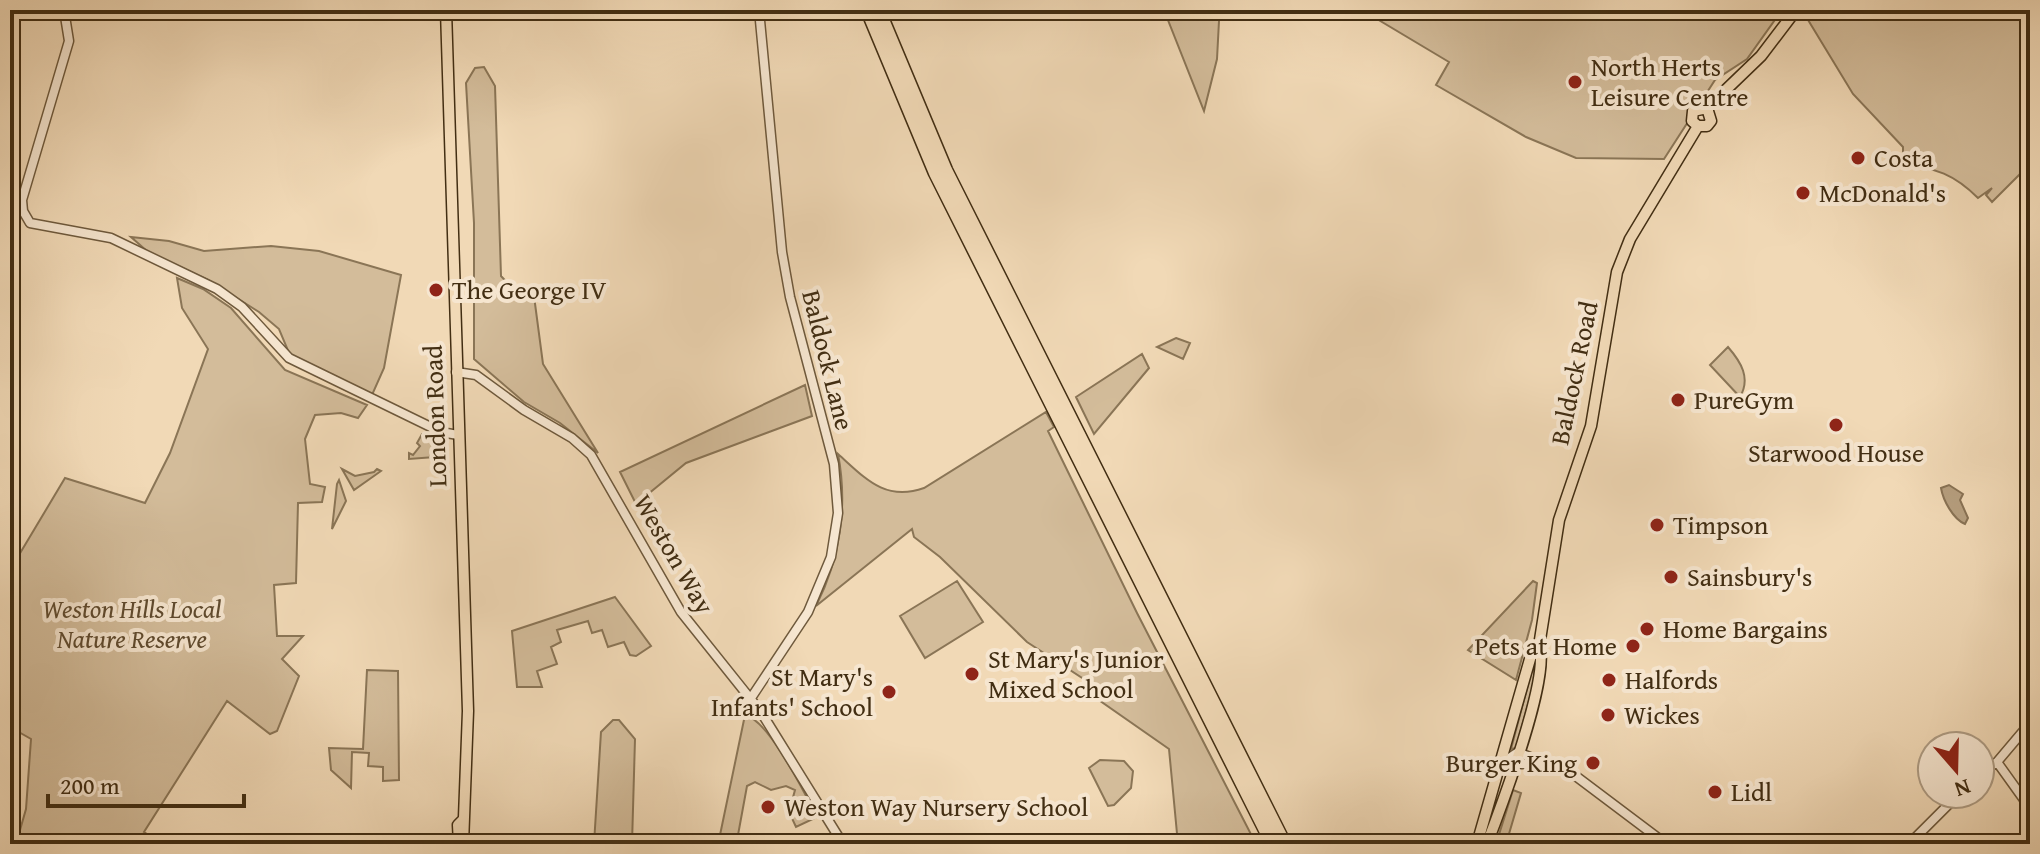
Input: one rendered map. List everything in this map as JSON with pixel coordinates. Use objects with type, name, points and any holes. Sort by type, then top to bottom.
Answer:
[{"type":"highway","points":[[867,10],[928,160],[1272,844]]},
{"type":"highway","points":[[879,10],[946,170],[1285,844]]},
{"type":"main road","name":"London Road","points":[[446,10],[468,711],[463,820],[467,826],[461,844]]},
{"type":"main road","name":"Baldock Road","points":[[1487,844],[1542,655],[1539,646],[1559,520],[1591,426],[1617,272],[1630,239],[1698,126],[1692,121],[1693,111],[1707,108],[1761,56],[1796,10]]},
{"type":"main road","name":"Baldock Road","points":[[1477,844],[1511,758]]},
{"type":"street","points":[[64,10],[69,41],[22,200],[23,211],[30,223],[111,238],[217,289],[252,318],[289,358],[441,432],[458,435]]},
{"type":"street","name":"Baldock Lane","points":[[751,698],[808,612],[831,557],[838,513],[834,464],[790,297],[782,252],[759,10]]},
{"type":"street","name":"Weston Way","points":[[456,372],[476,375],[585,449],[636,529],[681,612],[751,698],[843,844]]},
{"type":"street","points":[[2030,723],[1997,762],[2030,808]]},
{"type":"street","points":[[1511,758],[1541,764],[1577,777],[1666,844]]},
{"type":"street","points":[[1909,844],[1943,810]]},
{"type":"green space","points":[[1164,10],[1225,10],[1219,21],[1217,59],[1204,111]]},
{"type":"green space","name":"North Herts Leisure Centre","points":[[1362,10],[1782,10],[1747,59],[1715,80],[1664,159],[1576,158],[1526,137],[1436,85],[1449,62]]},
{"type":"green space","points":[[1802,10],[2008,10],[2030,29],[2030,164],[1992,202],[1986,195],[1992,188],[1978,198],[1961,183],[1944,174],[1903,165],[1903,147],[1853,94]]},
{"type":"green space","points":[[484,67],[495,86],[501,276],[513,289],[516,287],[527,297],[534,296],[543,364],[598,453],[560,423],[524,402],[474,359],[474,223],[466,83],[475,68]]},
{"type":"green space","points":[[131,237],[169,241],[204,251],[271,246],[319,251],[401,275],[384,368],[372,395],[300,362],[289,353],[279,329],[259,312],[208,280],[148,252]]},
{"type":"green space","name":"Weston Hills Local Nature Reserve","points":[[177,278],[203,289],[231,308],[285,370],[367,405],[358,418],[341,413],[315,415],[305,439],[310,484],[325,487],[322,502],[298,503],[296,583],[274,585],[277,636],[303,636],[282,659],[299,676],[277,731],[270,734],[227,701],[144,832],[162,844],[16,844],[26,809],[31,739],[10,727],[10,570],[65,478],[145,503],[170,453],[208,349],[182,308]]},
{"type":"green space","points":[[1176,338],[1190,343],[1183,359],[1157,347]]},
{"type":"green space","points":[[1728,347],[1743,370],[1745,383],[1740,397],[1710,365]]},
{"type":"green space","points":[[1142,354],[1149,368],[1094,434],[1076,397]]},
{"type":"green space","points":[[805,385],[812,416],[686,463],[636,504],[620,472]]},
{"type":"green space","points":[[1046,412],[1054,427],[1048,431],[1256,844],[1178,844],[1169,749],[1096,698],[1102,691],[1027,642],[940,557],[914,537],[912,529],[816,606],[831,570],[840,532],[842,493],[838,454],[876,485],[887,490],[910,492],[924,488]]},
{"type":"green space","points":[[422,434],[439,437],[441,452],[435,457],[409,459],[409,453],[413,455],[420,446],[417,443]]},
{"type":"green space","points":[[342,469],[355,476],[377,469],[381,471],[354,490]]},
{"type":"green space","points":[[339,480],[346,501],[332,529],[337,484]]},
{"type":"green space","points":[[957,581],[983,622],[925,658],[900,616]]},
{"type":"green space","points":[[1533,581],[1537,583],[1532,620],[1516,680],[1468,650]]},
{"type":"green space","points":[[615,597],[651,646],[636,656],[630,655],[624,642],[608,647],[602,630],[592,633],[588,621],[557,630],[561,642],[551,647],[557,664],[537,671],[542,687],[517,687],[512,631]]},
{"type":"green space","points":[[1536,654],[1533,686],[1516,748],[1511,749]]},
{"type":"green space","points":[[367,670],[398,671],[399,780],[383,781],[383,767],[368,766],[369,753],[352,752],[351,788],[331,770],[329,748],[363,749]]},
{"type":"green space","points":[[745,715],[765,730],[775,743],[817,817],[796,827],[789,812],[795,790],[786,786],[771,790],[755,782],[747,786],[738,835],[720,835]]},
{"type":"green space","points":[[613,720],[619,720],[635,739],[632,844],[594,844],[601,732]]},
{"type":"green space","points":[[1100,760],[1124,761],[1133,771],[1131,788],[1114,805],[1108,806],[1089,768]]},
{"type":"green space","points":[[1513,790],[1521,793],[1506,844],[1496,844]]},
{"type":"shaded area","points":[[1949,485],[1963,494],[1960,500],[1968,518],[1965,524],[1953,514],[1944,498],[1941,488]]},
{"type":"place","name":"North Herts Leisure Centre","points":[[1575,82]]},
{"type":"place","name":"Costa","points":[[1858,158]]},
{"type":"place","name":"McDonald's","points":[[1803,193]]},
{"type":"place","name":"The George IV","points":[[436,290]]},
{"type":"place","name":"PureGym","points":[[1678,400]]},
{"type":"place","name":"Starwood House","points":[[1836,425]]},
{"type":"place","name":"Timpson","points":[[1657,525]]},
{"type":"place","name":"Sainsbury's","points":[[1671,577]]},
{"type":"place","name":"Home Bargains","points":[[1647,629]]},
{"type":"place","name":"Pets at Home","points":[[1633,646]]},
{"type":"place","name":"St Mary's Junior Mixed School","points":[[972,674]]},
{"type":"place","name":"Halfords","points":[[1609,680]]},
{"type":"place","name":"St Mary's Infants' School","points":[[889,692]]},
{"type":"place","name":"Wickes","points":[[1608,715]]},
{"type":"place","name":"Burger King","points":[[1593,763]]},
{"type":"place","name":"Lidl","points":[[1715,792]]},
{"type":"place","name":"Weston Way Nursery School","points":[[768,807]]}]
